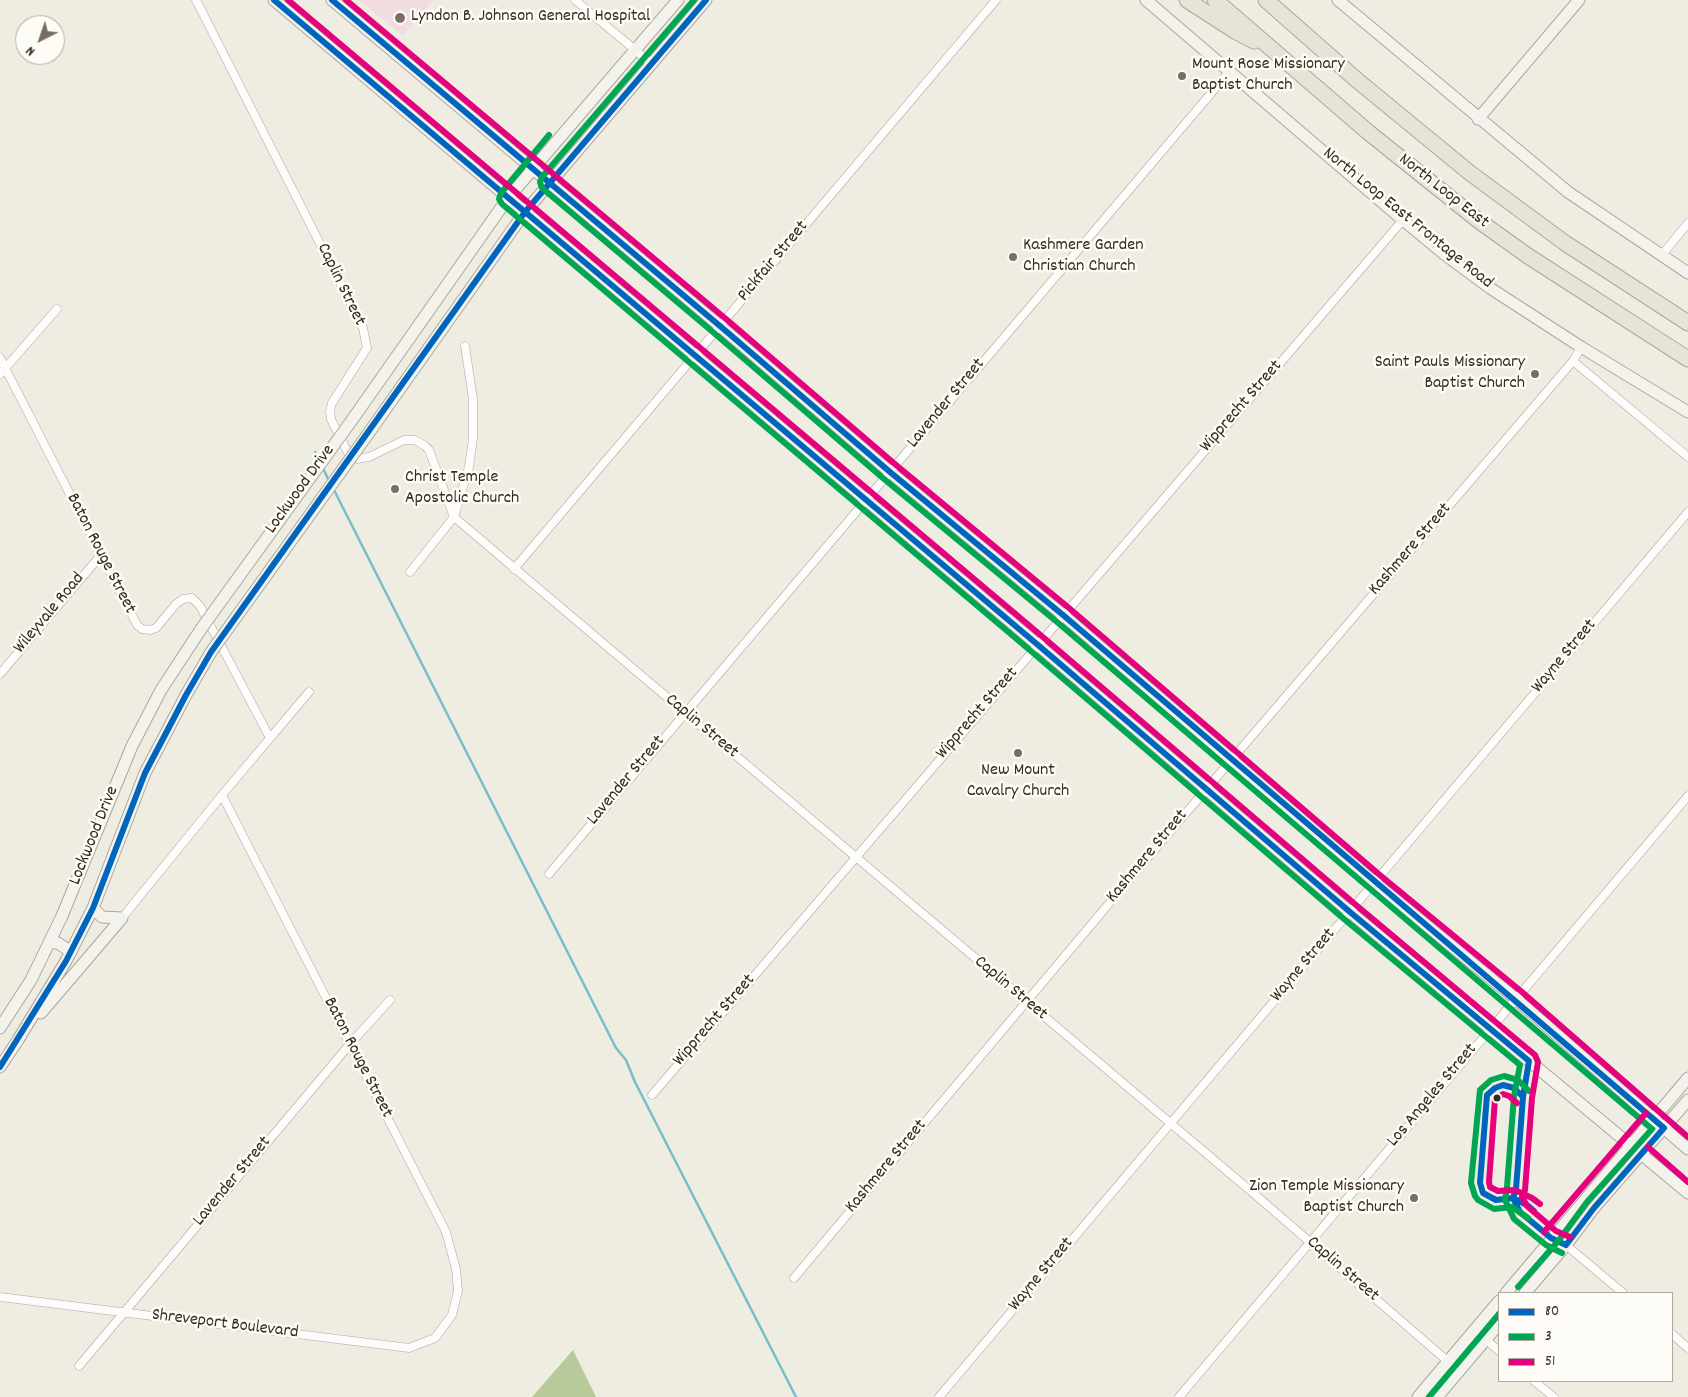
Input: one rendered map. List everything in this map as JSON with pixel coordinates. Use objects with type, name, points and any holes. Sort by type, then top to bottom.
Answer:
[{"type":"highway","points":[[1187,0],[1235,31],[1274,51]]},
{"type":"highway","name":"North Loop East","points":[[1215,0],[1368,132],[1479,221],[1528,256],[1688,359]]},
{"type":"highway","name":"North Loop East","points":[[1266,0],[1427,139],[1495,192],[1572,248],[1658,305],[1688,322]]},
{"type":"highway","points":[[1276,0],[1307,35]]},
{"type":"highway","points":[[1649,335],[1688,367]]},
{"type":"main road","points":[[274,0],[1038,645],[1350,912],[1688,1193]]},
{"type":"main road","points":[[332,0],[720,326],[890,472],[1063,615],[1375,883],[1516,1000],[1688,1149]]},
{"type":"main road","name":"Lockwood Drive","points":[[0,1028],[30,980],[62,916],[132,746],[161,690],[201,629],[352,420],[508,198],[678,0]]},
{"type":"main road","name":"Lockwood Drive","points":[[0,1067],[71,952],[93,908],[145,773],[186,694],[211,652],[525,212],[706,0]]},
{"type":"main road","name":"North Loop East Frontage Road","points":[[1146,0],[1403,220],[1490,288],[1581,347],[1688,412]]},
{"type":"main road","points":[[1338,0],[1478,119],[1568,192],[1660,256],[1688,273]]},
{"type":"main road","points":[[1478,119],[1580,0]]},
{"type":"main road","points":[[93,908],[102,917],[122,918]]},
{"type":"main road","points":[[18,1040],[122,918]]},
{"type":"main road","points":[[49,943],[58,943],[71,952]]},
{"type":"main road","points":[[1507,1292],[1688,1078]]},
{"type":"main road","points":[[1526,1292],[1566,1245],[1594,1208],[1688,1100]]},
{"type":"main road","points":[[1418,1397],[1498,1302]]},
{"type":"main road","points":[[1437,1397],[1498,1325]]},
{"type":"street","name":"Caplin Street","points":[[196,0],[363,328],[367,348],[332,403],[330,411],[331,419],[350,455],[360,460],[404,440],[415,440],[425,446],[429,450],[454,517],[1310,1242],[1459,1371]]},
{"type":"street","points":[[575,0],[652,64]]},
{"type":"street","name":"Pickfair Street","points":[[514,569],[996,0]]},
{"type":"street","name":"Lavender Street","points":[[549,874],[1230,71]]},
{"type":"street","name":"Wipprecht Street","points":[[652,1094],[1403,220]]},
{"type":"street","points":[[1660,256],[1688,223]]},
{"type":"street","points":[[2,371],[58,309]]},
{"type":"street","points":[[410,572],[454,517],[469,467],[473,438],[473,399],[465,346]]},
{"type":"street","name":"Kashmere Street","points":[[794,1278],[1025,1002],[1573,361],[1581,347]]},
{"type":"street","name":"Baton Rouge Street","points":[[0,358],[2,371],[101,555],[132,617],[142,629],[150,630],[156,628],[176,604],[192,598],[200,606],[270,738]]},
{"type":"street","points":[[1573,361],[1688,457]]},
{"type":"street","name":"Wayne Street","points":[[939,1397],[1688,512]]},
{"type":"street","name":"Wileyvale Road","points":[[0,674],[101,555]]},
{"type":"street","points":[[122,918],[309,692]]},
{"type":"street","name":"Baton Rouge Street","points":[[222,795],[446,1232],[456,1269],[458,1290],[452,1315],[443,1327]]},
{"type":"street","name":"Los Angeles Street","points":[[1179,1397],[1688,796]]},
{"type":"street","name":"Lavender Street","points":[[79,1366],[350,1044],[390,1000]]},
{"type":"street","points":[[1554,1235],[1622,1292]]},
{"type":"street","name":"Shreveport Boulevard","points":[[0,1297],[409,1348],[434,1338],[443,1327]]},
{"type":"street","points":[[1475,1330],[1498,1350]]},
{"type":"street","points":[[1673,1335],[1688,1348]]},
{"type":"street","points":[[1535,1382],[1554,1397]]},
{"type":"shaded area","name":"Lyndon B. Johnson General Hospital","points":[[359,0],[433,0],[403,36]]},
{"type":"green space","points":[[573,1350],[596,1397],[532,1397]]},
{"type":"waterway","points":[[315,452],[319,460]]},
{"type":"waterway","points":[[323,468],[329,481]]},
{"type":"waterway","points":[[333,488],[616,1048],[626,1060],[635,1082],[796,1397]]},
{"type":"transit line","name":"80","points":[[274,0],[1038,645],[1350,912],[1529,1061],[1523,1097],[1516,1189],[1513,1198],[1520,1212],[1551,1238],[1566,1245]]},
{"type":"transit line","name":"51","points":[[288,0],[1535,1055],[1538,1062],[1532,1098],[1525,1190],[1522,1197],[1527,1206],[1556,1231],[1570,1237]]},
{"type":"transit line","name":"80","points":[[332,0],[720,326],[890,472],[1063,615],[1664,1128],[1594,1208],[1566,1245]]},
{"type":"transit line","name":"51","points":[[346,0],[726,319],[896,465],[1069,608],[1381,876],[1522,992],[1688,1137]]},
{"type":"transit line","name":"3","points":[[694,0],[542,177],[540,182],[542,188],[884,479],[1057,622],[1652,1129],[1587,1202],[1559,1240],[1518,1287]]},
{"type":"transit line","name":"80","points":[[0,1067],[66,961],[93,908],[145,773],[211,652],[525,212],[706,0]]},
{"type":"transit line","name":"3","points":[[549,135],[501,193],[499,199],[502,204],[1032,652],[1344,919],[1520,1065],[1514,1096],[1505,1200],[1514,1219],[1546,1245],[1562,1253]]},
{"type":"transit line","name":"3","points":[[1528,1218],[1512,1207],[1494,1209],[1478,1200],[1471,1183],[1480,1090],[1491,1080],[1504,1076],[1518,1080],[1529,1091]]},
{"type":"transit line","name":"80","points":[[1523,1097],[1514,1088],[1503,1085],[1495,1088],[1487,1095],[1480,1183],[1483,1193],[1496,1200],[1513,1198],[1534,1211]]},
{"type":"transit line","name":"51","points":[[1517,1103],[1509,1096],[1503,1094],[1495,1099],[1490,1187],[1498,1191],[1515,1190],[1540,1204]]},
{"type":"transit line","name":"51","points":[[1544,1232],[1646,1113]]},
{"type":"transit line","name":"51","points":[[1648,1147],[1688,1182]]},
{"type":"transit line","name":"3","points":[[1429,1397],[1498,1315]]},
{"type":"place","name":"Lyndon B. Johnson General Hospital","points":[[400,18]]},
{"type":"place","name":"Mount Rose Missionary Baptist Church","points":[[1182,76]]},
{"type":"place","name":"Kashmere Garden Christian Church","points":[[1013,257]]},
{"type":"place","name":"Saint Pauls Missionary Baptist Church","points":[[1535,374]]},
{"type":"place","name":"Christ Temple Apostolic Church","points":[[395,489]]},
{"type":"place","name":"New Mount Cavalry Church","points":[[1018,753]]},
{"type":"place","name":"Zion Temple Missionary Baptist Church","points":[[1414,1198]]}]
